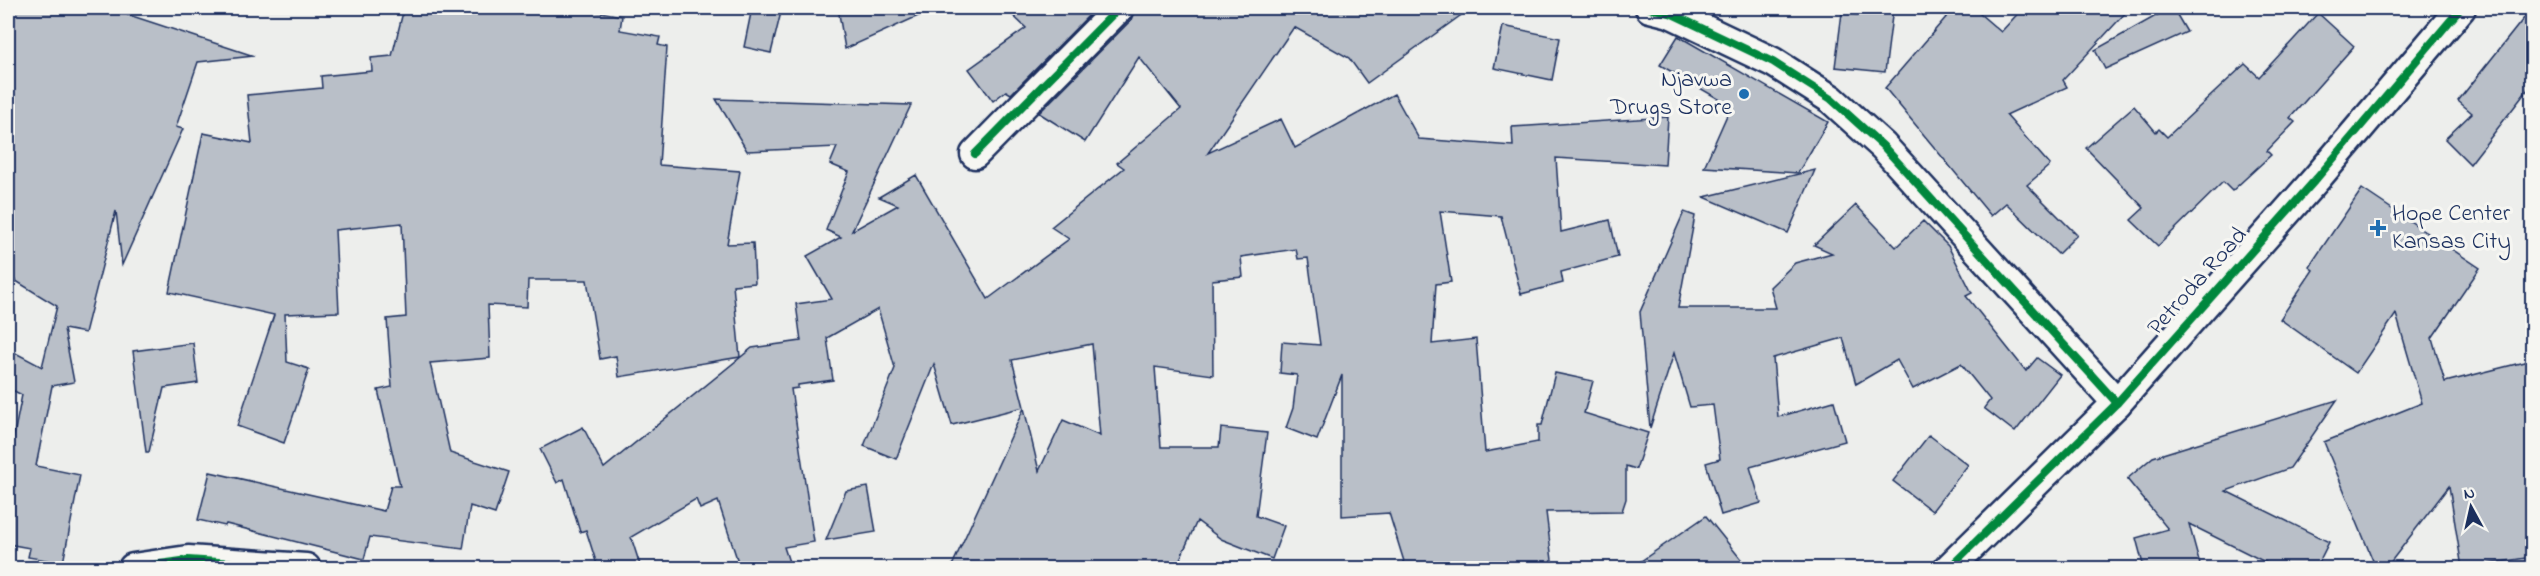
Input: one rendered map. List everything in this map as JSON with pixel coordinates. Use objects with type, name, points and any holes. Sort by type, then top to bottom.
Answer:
[{"type":"street","points":[[975,154],[1119,8]]},
{"type":"street","points":[[1650,8],[1670,14],[1773,62],[1831,99],[1883,146],[2116,403]]},
{"type":"street","name":"Petroda Road","points":[[1949,568],[2116,403],[2318,178],[2461,8]]},
{"type":"street","points":[[133,568],[188,560],[306,568]]},
{"type":"building","points":[[8,8],[108,8],[254,56],[198,62],[176,127],[183,129],[122,265],[116,211],[85,333],[64,329],[74,382],[52,386],[36,466],[80,475],[63,563],[28,557],[30,548],[8,544],[8,499],[14,466],[8,465],[22,395],[8,388],[8,349],[42,367],[57,306],[8,276]]},
{"type":"building","points":[[404,8],[579,8],[622,16],[620,30],[660,37],[658,45],[667,47],[659,165],[740,171],[727,244],[753,243],[755,283],[733,285],[740,357],[619,377],[616,356],[600,359],[587,280],[528,280],[527,307],[488,305],[490,358],[430,363],[450,453],[509,472],[495,514],[470,506],[463,549],[370,537],[364,559],[226,524],[225,526],[198,520],[210,472],[384,511],[391,486],[400,486],[378,390],[392,387],[387,319],[406,317],[402,223],[335,230],[339,312],[285,314],[287,362],[309,369],[284,443],[237,426],[274,315],[169,292],[203,133],[252,143],[247,95],[322,88],[321,76],[372,71],[371,58],[392,56]]},
{"type":"building","points":[[752,8],[782,8],[771,53],[744,47]]},
{"type":"building","points":[[838,8],[936,8],[845,49]]},
{"type":"building","points":[[1005,8],[1096,8],[1011,94],[1006,91],[993,101],[969,69],[1026,28]]},
{"type":"building","points":[[1135,8],[1471,8],[1367,83],[1349,58],[1294,27],[1208,153],[1281,119],[1295,148],[1394,94],[1419,139],[1513,146],[1512,127],[1668,117],[1665,165],[1556,158],[1561,232],[1610,220],[1618,257],[1561,272],[1563,283],[1521,294],[1501,216],[1440,211],[1451,282],[1436,284],[1432,344],[1476,339],[1485,452],[1538,442],[1538,425],[1542,425],[1555,373],[1593,381],[1584,413],[1648,433],[1636,469],[1626,466],[1626,499],[1622,511],[1546,512],[1553,568],[1406,568],[1389,513],[1342,516],[1342,375],[1317,440],[1286,428],[1293,408],[1297,375],[1280,373],[1282,342],[1320,345],[1308,258],[1298,259],[1296,249],[1241,257],[1243,277],[1212,280],[1213,375],[1155,367],[1161,447],[1219,447],[1221,428],[1267,433],[1256,516],[1284,526],[1272,559],[1221,539],[1197,521],[1176,568],[951,568],[1024,408],[1039,471],[1063,420],[1100,436],[1092,344],[1012,360],[1024,407],[952,425],[934,364],[896,459],[864,446],[895,368],[878,309],[827,338],[833,380],[798,385],[798,388],[791,389],[814,542],[784,547],[791,568],[740,568],[718,501],[700,509],[696,499],[631,537],[641,568],[598,568],[586,530],[580,532],[564,479],[557,483],[540,449],[583,427],[604,468],[752,348],[801,341],[796,304],[832,299],[807,256],[841,237],[826,230],[849,172],[830,164],[837,147],[747,151],[716,99],[911,105],[852,231],[898,205],[879,197],[916,175],[988,299],[1069,239],[1051,227],[1124,168],[1117,163],[1181,109],[1139,57],[1085,142],[1039,113],[1131,20]]},
{"type":"building","points":[[1856,8],[1893,8],[1885,72],[1835,67],[1842,13],[1857,15]]},
{"type":"building","points":[[1954,8],[1973,8],[2001,32],[2023,8],[2130,8],[2063,80],[2067,87],[2006,115],[2050,165],[2027,185],[2077,235],[2058,254],[2006,203],[1991,216],[1885,88]]},
{"type":"building","points":[[2173,8],[2187,32],[2105,69],[2095,50]]},
{"type":"building","points":[[2532,8],[2532,84],[2470,164],[2445,139],[2472,113],[2458,101]]},
{"type":"building","points":[[2318,13],[2354,46],[2290,118],[2295,122],[2267,151],[2271,155],[2232,191],[2223,182],[2158,246],[2131,220],[2144,208],[2086,148],[2134,106],[2156,132],[2159,129],[2167,137],[2245,64],[2259,77]]},
{"type":"building","points":[[1503,26],[1560,38],[1552,80],[1494,68]]},
{"type":"building","points":[[1678,36],[1828,122],[1798,173],[1704,167],[1731,106],[1660,65]]},
{"type":"building","points":[[1815,170],[1788,233],[1704,197]]},
{"type":"building","points":[[2362,189],[2480,268],[2432,338],[2445,382],[2532,360],[2532,557],[2462,568],[2449,486],[2386,568],[2376,568],[2324,442],[2422,403],[2396,314],[2356,373],[2280,319],[2313,270],[2309,267]]},
{"type":"building","points":[[1856,205],[1896,247],[1923,221],[1948,246],[1972,293],[1966,296],[2026,371],[2037,358],[2060,375],[2015,432],[1984,408],[1990,400],[1961,364],[1913,389],[1897,360],[1856,384],[1843,338],[1773,358],[1778,417],[1834,401],[1845,441],[1750,467],[1761,503],[1721,515],[1706,463],[1720,459],[1713,405],[1690,407],[1674,353],[1650,428],[1640,312],[1684,212],[1695,216],[1678,308],[1776,308],[1770,287],[1795,263],[1832,253],[1814,245]]},
{"type":"building","points":[[193,343],[198,383],[164,388],[149,452],[146,452],[133,351]]},
{"type":"building","points":[[2337,400],[2290,468],[2226,491],[2329,542],[2316,568],[2277,568],[2189,524],[2201,568],[2144,568],[2136,538],[2168,529],[2127,479],[2153,457]]},
{"type":"building","points":[[1929,435],[1968,465],[1932,511],[1893,481]]},
{"type":"building","points":[[868,487],[876,532],[826,540],[846,491]]},
{"type":"building","points":[[1706,516],[1748,568],[1631,568]]},
{"type":"cycle path","points":[[975,154],[1119,8]]},
{"type":"cycle path","points":[[1650,8],[1670,13],[1773,62],[1831,99],[1883,146],[2117,403]]},
{"type":"cycle path","points":[[1949,568],[2117,403],[2317,178],[2461,8]]},
{"type":"cycle path","points":[[133,568],[188,560],[306,568]]},
{"type":"place","name":"Njavwa Drugs Store","points":[[1744,94]]},
{"type":"place","name":"Hope Center Kansas City","points":[[2378,228]]}]
